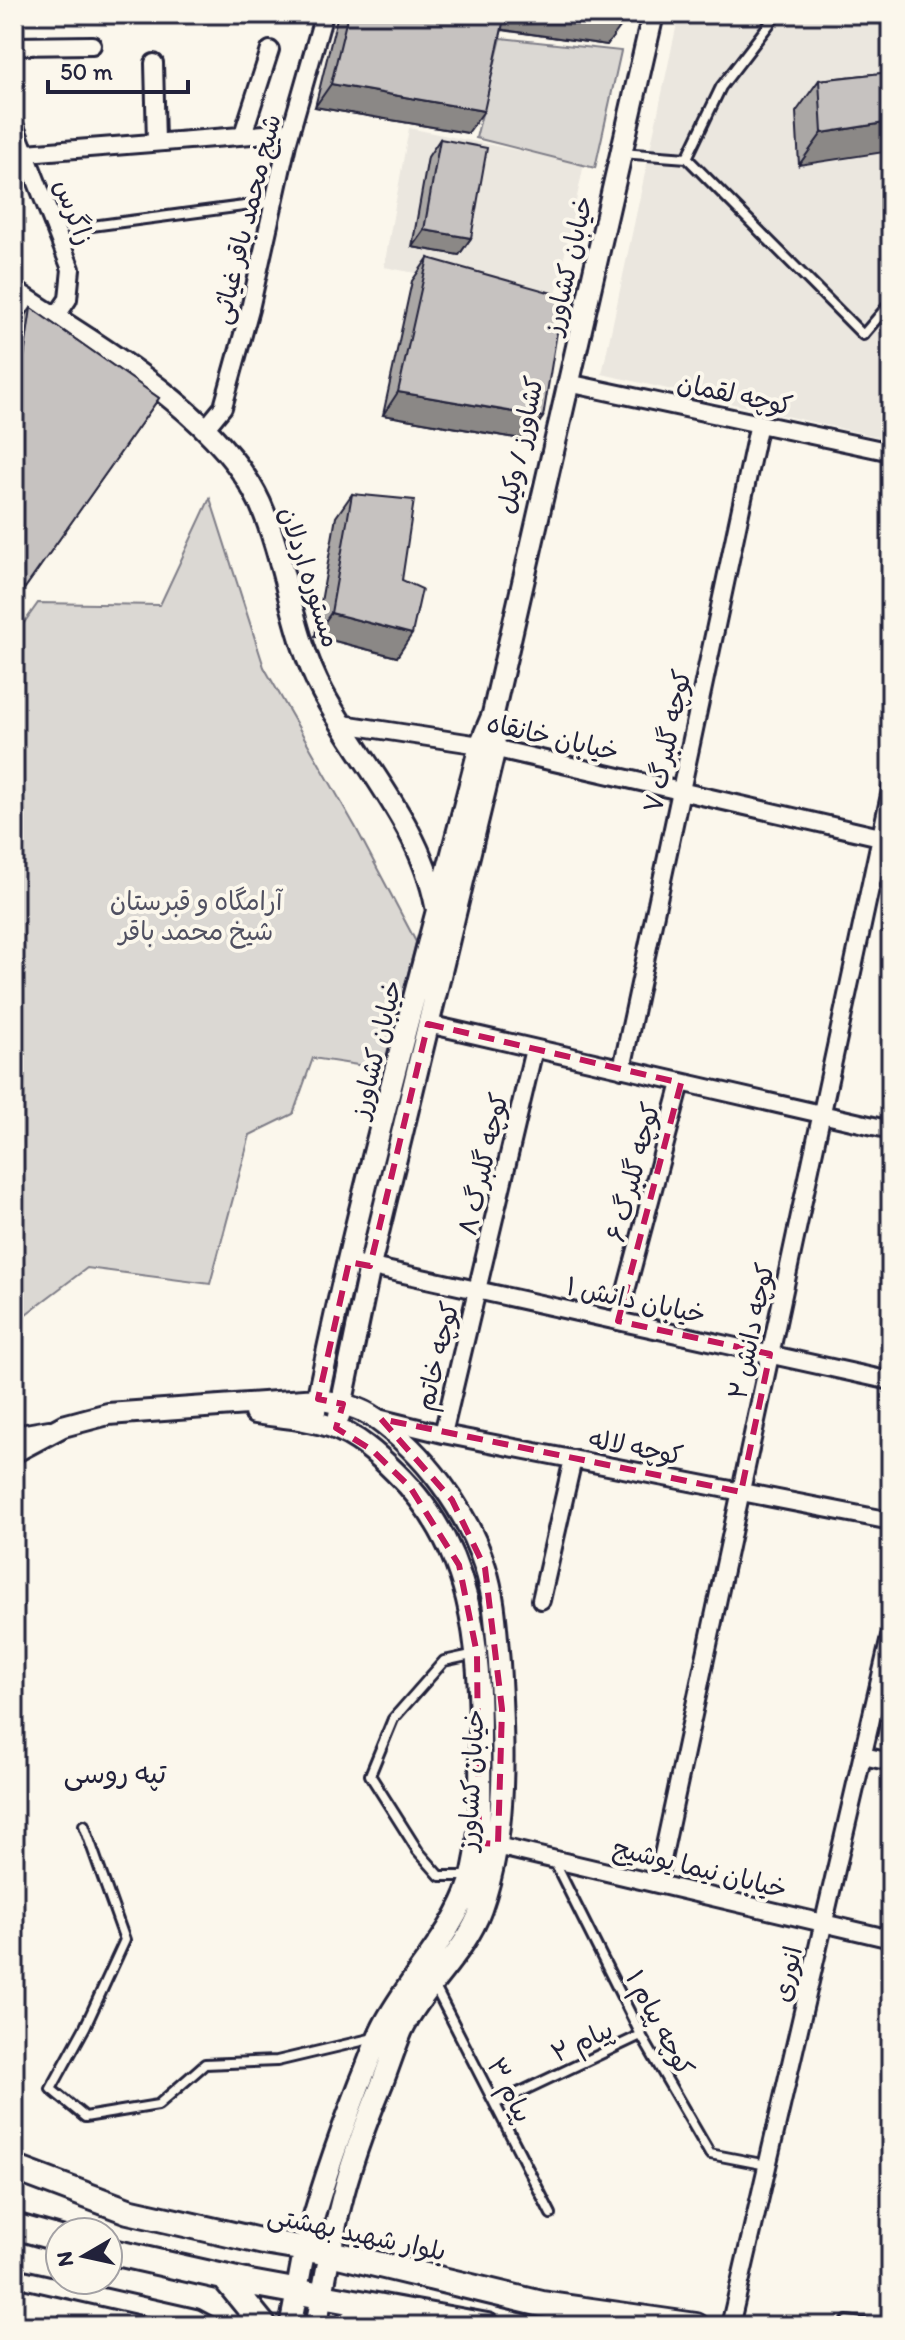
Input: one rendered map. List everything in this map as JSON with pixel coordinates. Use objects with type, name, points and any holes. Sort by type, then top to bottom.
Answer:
[{"type":"main road","name":"بلوار شهید بهشتی","points":[[14,2168],[128,2211],[330,2253],[542,2304],[696,2326]]},
{"type":"main road","points":[[14,2226],[44,2234]]},
{"type":"main road","points":[[124,2255],[310,2294],[487,2326]]},
{"type":"main road","points":[[224,2277],[264,2326]]},
{"type":"main road","points":[[346,2326],[363,2314],[393,2309]]},
{"type":"street","name":"شیخ محمد باقر غیاثی","points":[[205,429],[223,407],[250,309],[290,132],[324,14]]},
{"type":"street","name":"کشاورز / وکیل","points":[[431,881],[462,810],[483,746],[642,14]]},
{"type":"street","name":"خیابان کشاورز","points":[[316,2326],[305,2249],[329,2166],[379,2037],[404,1990],[459,1910],[471,1876],[488,1844],[477,1654],[472,1615],[459,1565],[438,1524],[410,1487],[372,1450],[336,1428],[313,1421],[349,1262],[437,915],[493,714],[653,14]]},
{"type":"street","points":[[14,46],[92,45]]},
{"type":"street","points":[[243,134],[270,50]]},
{"type":"street","points":[[154,63],[156,142]]},
{"type":"street","name":"زاگرس","points":[[14,124],[71,269],[68,299],[55,318]]},
{"type":"street","points":[[26,153],[290,132]]},
{"type":"street","name":"مستوره اردلان","points":[[15,298],[55,318],[161,390],[205,429],[237,465],[259,501],[274,539],[307,658],[323,693],[401,817],[431,881],[437,915]]},
{"type":"street","name":"کوچه لقمان","points":[[568,383],[891,452]]},
{"type":"street","name":"کوچه گلبرگ ۷","points":[[622,1069],[759,423]]},
{"type":"street","name":"خیابان خانقاه","points":[[343,724],[483,746],[886,838]]},
{"type":"street","name":"خیابان کشاورز","points":[[336,1428],[370,1266],[428,1024],[483,746]]},
{"type":"street","name":"کوچه دانش ۲","points":[[657,1883],[821,1116],[886,838],[891,790]]},
{"type":"street","points":[[428,1024],[891,1130]]},
{"type":"street","name":"کوچه گلبرگ ۸","points":[[478,1290],[534,1049]]},
{"type":"street","name":"کوچه گلبرگ ۶","points":[[618,1321],[681,1083]]},
{"type":"street","name":"خیابان دانش ۱","points":[[349,1262],[891,1381]]},
{"type":"street","name":"کوچه خاتم","points":[[443,1434],[478,1290]]},
{"type":"street","points":[[14,1435],[108,1414],[318,1399]]},
{"type":"street","name":"خیابان کشاورز","points":[[290,2326],[330,2253],[340,2204],[362,2133],[403,2029],[464,1942],[481,1911],[502,1709],[494,1607],[474,1537],[452,1500],[421,1462],[373,1417],[343,1404],[318,1399]]},
{"type":"street","points":[[215,1408],[313,1421]]},
{"type":"street","name":"کوچه لاله","points":[[373,1417],[443,1434],[891,1521]]},
{"type":"street","points":[[14,1452],[63,1426]]},
{"type":"street","points":[[541,1600],[573,1459]]},
{"type":"street","name":"انوری","points":[[730,2326],[891,1633]]},
{"type":"street","points":[[863,1756],[891,1762]]},
{"type":"street","name":"خیابان نیما یوشیج","points":[[488,1844],[891,1939]]},
{"type":"street","points":[[14,2277],[195,2318],[210,2326]]},
{"type":"lane","points":[[687,158],[721,87],[777,14]]},
{"type":"lane","points":[[620,153],[687,158],[863,335],[891,302]]},
{"type":"lane","points":[[69,229],[274,202]]},
{"type":"lane","points":[[471,1876],[440,1876],[418,1851],[370,1775],[393,1719],[444,1661],[477,1654]]},
{"type":"lane","points":[[84,1825],[125,1940],[85,2027],[51,2089],[85,2117],[158,2105],[205,2064],[277,2061],[379,2037]]},
{"type":"lane","name":"کوچه پیام ۱","points":[[552,1857],[641,2035],[710,2154],[768,2165]]},
{"type":"lane","name":"پیام ۳","points":[[433,1985],[551,2214]]},
{"type":"lane","name":"پیام ۲","points":[[495,2104],[641,2035]]},
{"type":"lane","points":[[847,2321],[887,2326]]},
{"type":"highlighted area","points":[[428,1024],[681,1083],[618,1321],[770,1354],[741,1492],[381,1419],[452,1500],[485,1568],[502,1709],[498,1844],[479,1843],[477,1654],[459,1565],[410,1487],[372,1450],[336,1428],[343,1404],[318,1399],[349,1262],[370,1266]]},
{"type":"shaded area","points":[[679,14],[891,14],[891,440],[602,374]]},
{"type":"shaded area","points":[[409,128],[584,164],[555,300],[384,267]]},
{"type":"green space","points":[[501,38],[621,51],[595,168],[476,138]]},
{"type":"green space","name":"آرامگاه و قبرستان شیخ محمد باقر","points":[[210,498],[264,667],[356,828],[416,942],[384,1069],[313,1058],[293,1114],[250,1135],[210,1284],[87,1268],[14,1323],[14,637],[38,603],[160,605]]},
{"type":"building","points":[[348,14],[505,14],[484,111],[331,84]]},
{"type":"building","points":[[564,14],[626,14],[623,23]]},
{"type":"building","points":[[891,72],[891,122],[822,133],[819,80]]},
{"type":"building","points":[[440,139],[487,148],[471,238],[424,230]]},
{"type":"building","points":[[428,258],[563,296],[543,417],[398,392]]},
{"type":"building","points":[[31,308],[159,398],[25,588],[14,579],[14,427]]},
{"type":"building","points":[[352,494],[414,500],[402,580],[422,589],[412,634],[331,613]]},
{"type":"district","name":"تپه روسی","points":[[115,1773]]}]
